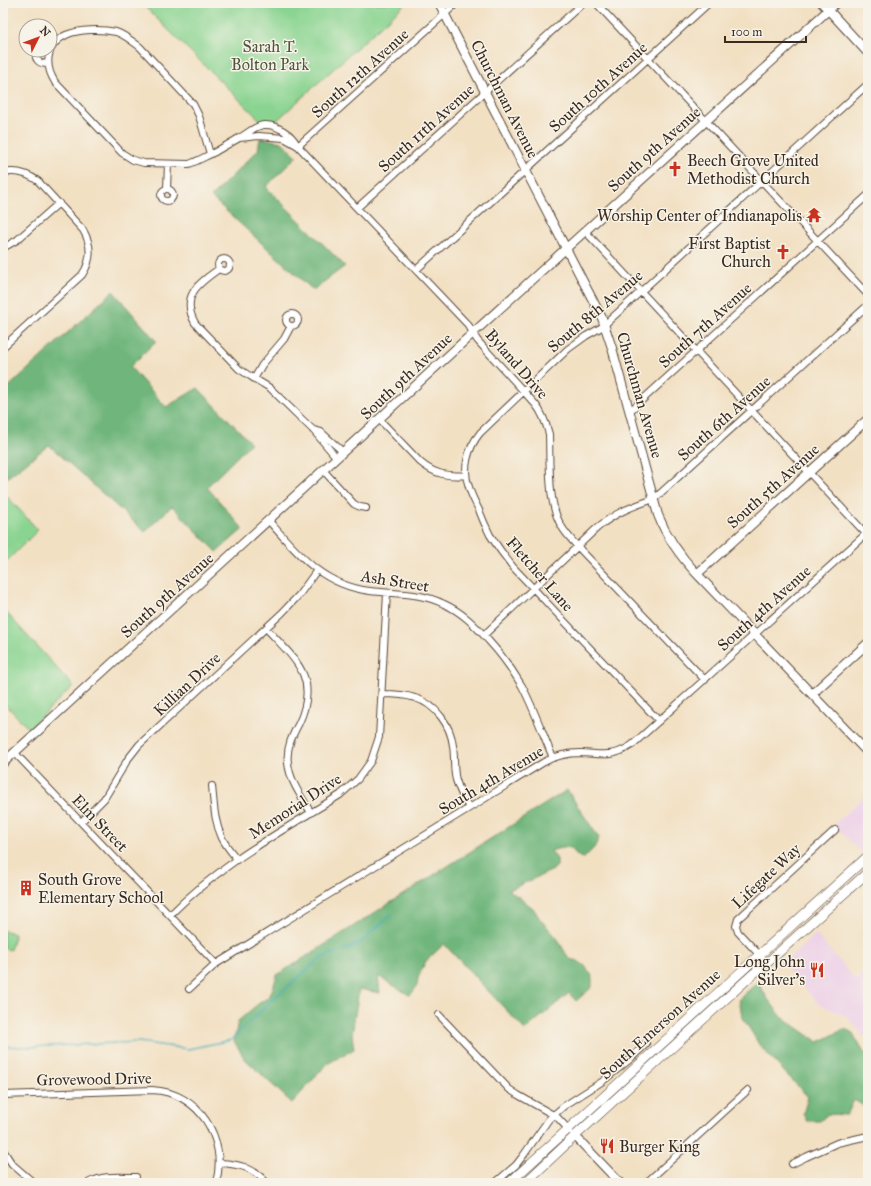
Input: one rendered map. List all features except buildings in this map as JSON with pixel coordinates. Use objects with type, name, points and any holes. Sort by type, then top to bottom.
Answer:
[{"type":"main road","name":"South Emerson Avenue","points":[[509,1183],[868,856]]},
{"type":"main road","name":"South Emerson Avenue","points":[[525,1183],[753,974],[767,964],[868,872]]},
{"type":"street","name":"Churchman Avenue","points":[[439,3],[604,324],[611,343],[661,523],[669,538],[681,556],[697,574],[868,753]]},
{"type":"street","name":"South 12th Avenue","points":[[298,146],[457,3]]},
{"type":"street","name":"South 11th Avenue","points":[[357,208],[583,3]]},
{"type":"street","points":[[596,3],[868,296]]},
{"type":"street","name":"South 10th Avenue","points":[[416,270],[709,3]]},
{"type":"street","points":[[822,3],[868,53]]},
{"type":"street","name":"South 9th Avenue","points":[[3,763],[344,452],[472,333],[836,3]]},
{"type":"street","points":[[58,40],[73,33],[108,30],[125,36],[140,47],[193,104],[199,116],[210,154]]},
{"type":"street","points":[[36,58],[41,63],[48,64],[49,58]]},
{"type":"street","name":"Byland Drive","points":[[48,64],[50,74],[55,82],[122,153],[141,163],[189,164],[239,138],[256,127],[264,125],[276,127],[291,136],[298,146],[466,324],[477,340],[539,409],[546,424],[548,434],[553,508],[562,528],[577,546],[705,680]]},
{"type":"street","name":"South 8th Avenue","points":[[466,475],[468,455],[475,439],[484,429],[568,349],[604,324],[868,84]]},
{"type":"street","points":[[239,138],[259,136],[284,138],[298,146]]},
{"type":"street","points":[[167,189],[168,164]]},
{"type":"street","points":[[3,173],[19,172],[38,181],[82,228],[87,236],[90,250],[86,269],[78,278],[3,347]]},
{"type":"street","name":"South 7th Avenue","points":[[630,411],[868,195]]},
{"type":"street","points":[[3,248],[17,240],[59,203]]},
{"type":"street","points":[[584,231],[867,534]]},
{"type":"street","points":[[219,269],[201,282],[193,292],[190,306],[195,323],[243,372],[270,388],[313,430],[337,458]]},
{"type":"street","name":"South 6th Avenue","points":[[484,635],[601,524],[624,509],[654,499],[868,306]]},
{"type":"street","points":[[254,379],[262,365],[284,339],[290,326]]},
{"type":"street","points":[[379,419],[425,467],[443,475],[466,475]]},
{"type":"street","name":"South 5th Avenue","points":[[697,574],[868,419]]},
{"type":"street","points":[[313,430],[321,432],[344,452]]},
{"type":"street","points":[[323,470],[354,504],[366,508]]},
{"type":"street","name":"Fletcher Lane","points":[[466,475],[469,488],[490,535],[501,552],[513,567],[659,721]]},
{"type":"street","name":"Ash Street","points":[[268,521],[301,557],[326,577],[356,589],[422,596],[444,603],[473,623],[505,659],[521,684],[553,758]]},
{"type":"street","name":"South 4th Avenue","points":[[189,989],[216,964],[542,763],[553,758],[571,754],[602,755],[617,753],[632,745],[867,534]]},
{"type":"street","name":"Killian Drive","points":[[81,822],[104,799],[125,764],[139,745],[266,628],[296,598],[317,570]]},
{"type":"street","name":"Memorial Drive","points":[[170,915],[203,884],[236,859],[340,795],[354,784],[371,761],[380,737],[386,593]]},
{"type":"street","points":[[266,628],[296,661],[302,670],[305,679],[307,689],[304,711],[290,742],[287,760],[289,772],[293,782],[311,813]]},
{"type":"street","points":[[812,694],[868,643]]},
{"type":"street","points":[[382,694],[398,694],[418,699],[430,706],[441,717],[451,734],[454,747],[454,770],[456,780],[469,808]]},
{"type":"street","name":"Elm Street","points":[[15,753],[216,964]]},
{"type":"street","points":[[212,786],[217,826],[223,840],[236,859]]},
{"type":"street","name":"Lifegate Way","points":[[767,964],[737,930],[736,924],[738,919],[835,830]]},
{"type":"street","points":[[439,1015],[509,1089],[559,1119],[620,1183]]},
{"type":"street","name":"South Emerson Avenue","points":[[495,1183],[516,1165],[546,1121],[564,1106],[603,1081],[646,1044]]},
{"type":"street","name":"Grovewood Drive","points":[[3,1095],[152,1090],[169,1093],[190,1104],[205,1119],[212,1130],[217,1142],[219,1163],[216,1183]]},
{"type":"street","points":[[646,1183],[748,1090]]},
{"type":"street","points":[[792,1164],[837,1143],[868,1136]]},
{"type":"street","points":[[3,1150],[12,1164],[34,1183]]},
{"type":"street","points":[[219,1163],[231,1163],[243,1166],[254,1172],[267,1183]]},
{"type":"street","points":[[88,1183],[98,1178],[108,1176],[136,1177]]},
{"type":"shaded area","points":[[868,793],[868,845],[860,852],[834,824]]},
{"type":"shaded area","points":[[816,934],[856,980],[868,968],[868,1041],[846,1016],[819,1004],[786,968],[786,961]]},
{"type":"green space","name":"Sarah T. Bolton Park","points":[[141,3],[406,3],[274,123],[262,122]]},
{"type":"green space","points":[[260,138],[282,142],[297,156],[266,187],[345,266],[313,290],[211,197],[258,150]]},
{"type":"green space","points":[[113,291],[156,341],[130,367],[166,407],[198,388],[251,443],[207,487],[243,529],[217,552],[172,506],[145,532],[49,445],[3,481],[3,392]]},
{"type":"green space","points":[[3,492],[38,530],[3,565]]},
{"type":"green space","points":[[3,609],[73,686],[29,729],[3,702]]},
{"type":"green space","points":[[567,790],[599,838],[594,848],[584,858],[578,856],[569,847],[551,851],[557,859],[557,866],[553,870],[509,890],[533,908],[540,919],[557,938],[569,959],[578,961],[585,966],[592,976],[592,987],[576,1001],[569,993],[525,1030],[444,944],[426,961],[418,978],[417,986],[409,995],[378,976],[380,993],[359,989],[352,1034],[354,1049],[327,1064],[292,1103],[245,1059],[234,1041],[238,1021],[269,997],[277,975]]},
{"type":"green space","points":[[3,930],[15,934],[10,950],[3,948]]},
{"type":"green space","points":[[758,982],[767,998],[782,1017],[818,1042],[844,1029],[852,1032],[868,1057],[868,1108],[854,1100],[847,1115],[828,1114],[820,1121],[807,1121],[803,1114],[808,1097],[760,1046],[742,1016],[739,999]]},
{"type":"waterway","points":[[3,1046],[26,1047],[139,1042],[188,1049],[231,1040],[272,1000],[321,958],[359,944],[392,914]]},
{"type":"place","name":"Beech Grove United Methodist Church","points":[[675,169]]},
{"type":"place","name":"Worship Center of Indianapolis","points":[[814,215]]},
{"type":"place","name":"First Baptist Church","points":[[783,252]]},
{"type":"place","name":"South Grove Elementary School","points":[[26,888]]},
{"type":"place","name":"Long John Silver's","points":[[817,970]]},
{"type":"place","name":"Burger King","points":[[607,1146]]}]
